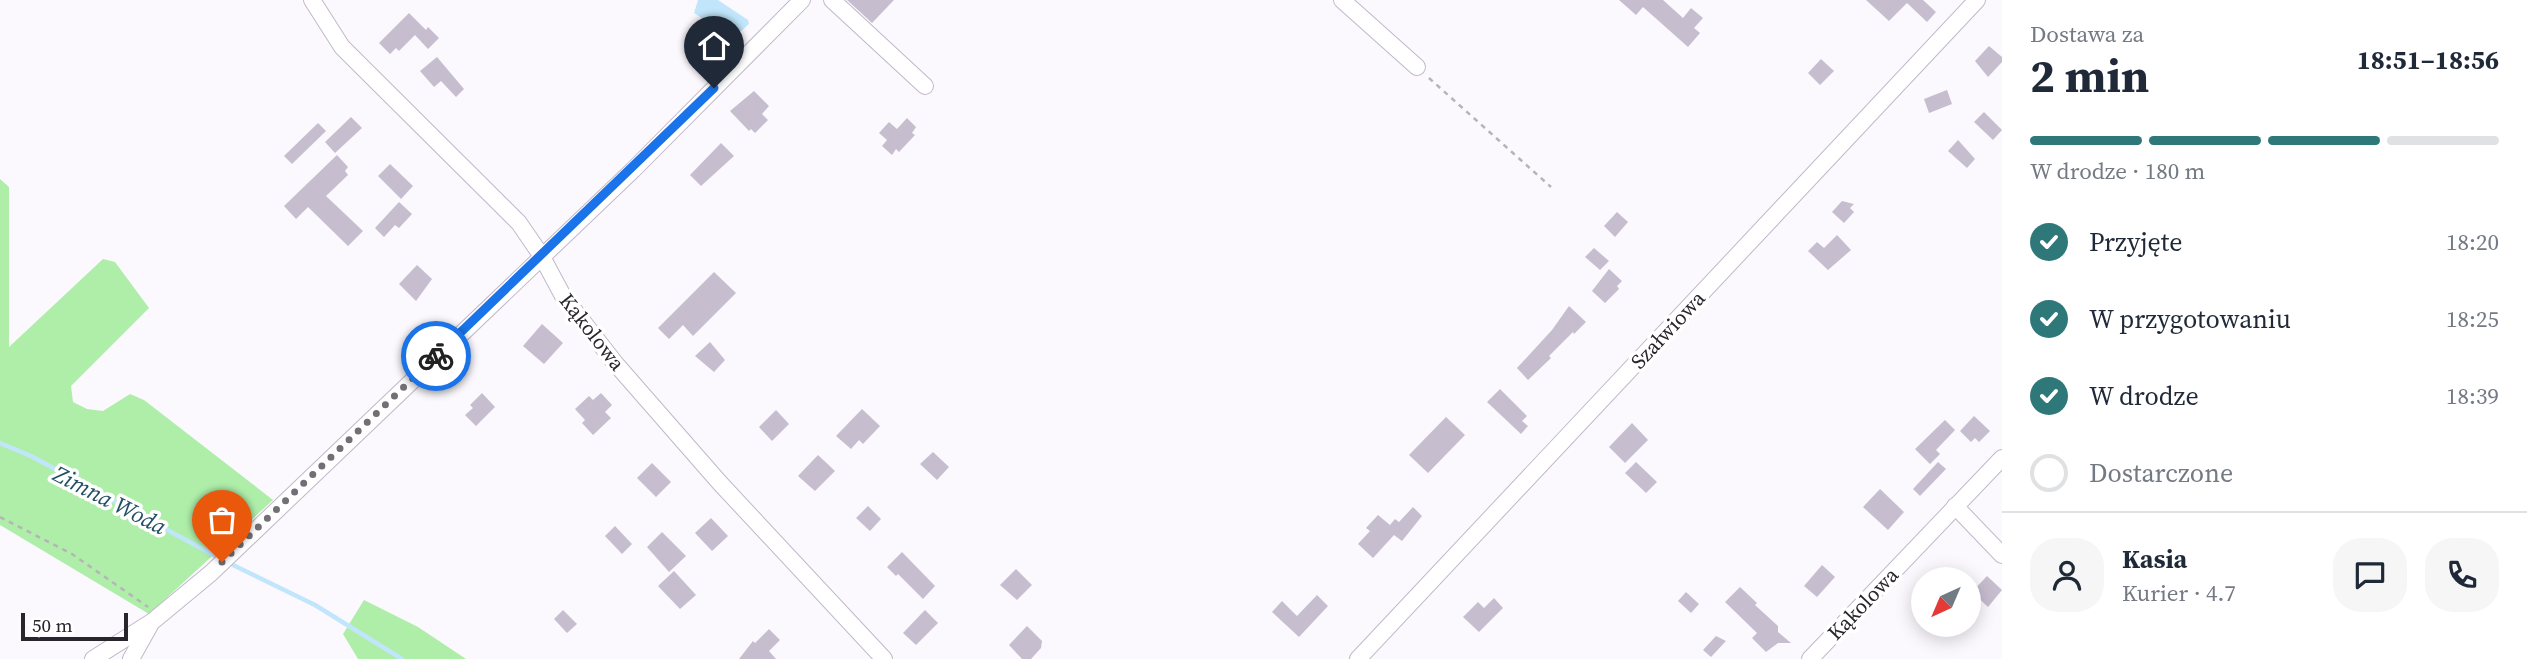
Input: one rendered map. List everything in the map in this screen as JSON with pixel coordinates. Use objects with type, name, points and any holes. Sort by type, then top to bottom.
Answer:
[{"type":"street","name":"Kąkolowa","points":[[312,0],[342,47],[519,223],[541,255],[563,296],[615,363],[719,482],[884,659]]},
{"type":"street","points":[[93,659],[156,618],[211,573],[640,163],[802,0]]},
{"type":"street","points":[[832,0],[925,86]]},
{"type":"street","points":[[1342,0],[1417,67]]},
{"type":"street","name":"Szałwiowa","points":[[1358,659],[1978,0]]},
{"type":"street","name":"Kąkolowa","points":[[1810,659],[2002,458]]},
{"type":"street","points":[[1955,506],[2002,555]]},
{"type":"street","points":[[131,659],[156,618]]},
{"type":"path","points":[[1417,67],[1552,187]]},
{"type":"path","points":[[0,517],[72,554],[115,581],[156,618]]},
{"type":"green space","points":[[0,179],[9,187],[9,347],[103,259],[115,262],[149,308],[71,386],[73,402],[87,409],[103,411],[130,394],[144,400],[273,500],[149,614],[0,525]]},
{"type":"green space","points":[[364,600],[418,627],[466,659],[358,659],[343,634]]},
{"type":"water","points":[[698,0],[718,0],[748,20],[749,24],[733,38],[694,13]]},
{"type":"building","points":[[847,0],[894,0],[872,23]]},
{"type":"building","points":[[1619,0],[1663,0],[1683,18],[1691,8],[1703,18],[1694,28],[1700,33],[1688,47],[1643,7],[1636,15]]},
{"type":"building","points":[[1866,0],[1923,0],[1936,12],[1927,22],[1907,3],[1889,21]]},
{"type":"building","points":[[409,13],[426,30],[428,27],[439,38],[428,49],[415,35],[399,51],[396,48],[390,54],[379,43]]},
{"type":"building","points":[[1989,46],[2002,57],[2002,62],[1988,77],[1975,61]]},
{"type":"building","points":[[437,57],[464,89],[456,97],[441,81],[434,87],[420,71]]},
{"type":"building","points":[[1821,59],[1834,71],[1820,85],[1808,73]]},
{"type":"building","points":[[1947,90],[1952,104],[1929,113],[1924,99]]},
{"type":"building","points":[[754,91],[769,106],[762,114],[768,120],[755,133],[751,129],[749,131],[730,111]]},
{"type":"building","points":[[1984,112],[2002,130],[1993,140],[1974,122]]},
{"type":"building","points":[[351,117],[362,128],[335,153],[325,142]]},
{"type":"building","points":[[907,118],[916,127],[912,133],[915,135],[899,152],[896,149],[892,155],[882,146],[887,140],[879,133],[889,122],[897,129]]},
{"type":"building","points":[[318,123],[326,131],[292,164],[284,156]]},
{"type":"building","points":[[1958,140],[1975,159],[1967,168],[1948,151]]},
{"type":"building","points":[[721,143],[734,156],[701,186],[690,175]]},
{"type":"building","points":[[337,155],[348,167],[345,171],[348,175],[326,196],[363,231],[348,246],[308,207],[296,219],[284,206]]},
{"type":"building","points":[[390,164],[413,186],[401,199],[378,176]]},
{"type":"building","points":[[1842,201],[1854,204],[1850,208],[1854,212],[1844,223],[1832,212]]},
{"type":"building","points":[[399,202],[412,214],[399,228],[395,225],[384,237],[375,228]]},
{"type":"building","points":[[1617,212],[1628,222],[1615,237],[1604,226]]},
{"type":"building","points":[[1837,235],[1851,250],[1828,270],[1808,251],[1817,242],[1824,248]]},
{"type":"building","points":[[1594,248],[1609,261],[1600,270],[1585,257]]},
{"type":"building","points":[[417,265],[432,279],[416,301],[399,284]]},
{"type":"building","points":[[1609,269],[1622,281],[1617,286],[1619,289],[1605,303],[1592,291]]},
{"type":"building","points":[[714,272],[736,293],[693,336],[683,325],[669,339],[658,328]]},
{"type":"building","points":[[1569,306],[1586,322],[1549,356],[1551,358],[1528,380],[1517,368],[1552,330]]},
{"type":"building","points":[[542,324],[563,343],[544,364],[523,346]]},
{"type":"building","points":[[710,342],[725,360],[714,372],[695,356]]},
{"type":"building","points":[[1500,389],[1527,416],[1522,421],[1528,426],[1521,434],[1487,402]]},
{"type":"building","points":[[482,393],[495,407],[476,426],[465,415],[473,408],[470,405]]},
{"type":"building","points":[[601,393],[612,405],[605,412],[611,418],[593,435],[582,423],[585,420],[575,409],[589,396],[593,400]]},
{"type":"building","points":[[862,409],[880,426],[863,444],[859,440],[851,449],[836,436]]},
{"type":"building","points":[[776,410],[789,424],[772,441],[759,427]]},
{"type":"building","points":[[1974,416],[1990,431],[1979,442],[1975,438],[1971,442],[1960,431]]},
{"type":"building","points":[[1446,417],[1465,435],[1428,473],[1409,455]]},
{"type":"building","points":[[1945,420],[1955,430],[1936,450],[1940,454],[1930,464],[1915,449]]},
{"type":"building","points":[[1632,423],[1648,440],[1625,463],[1609,447]]},
{"type":"building","points":[[933,452],[949,467],[937,480],[920,464]]},
{"type":"building","points":[[818,455],[835,471],[815,491],[798,476]]},
{"type":"building","points":[[1636,462],[1657,482],[1646,493],[1625,473]]},
{"type":"building","points":[[1938,462],[1946,469],[1920,496],[1913,489]]},
{"type":"building","points":[[652,463],[671,482],[656,497],[637,478]]},
{"type":"building","points":[[1880,489],[1904,512],[1888,530],[1863,507]]},
{"type":"building","points":[[868,506],[881,519],[870,531],[856,518]]},
{"type":"building","points":[[1413,507],[1422,516],[1402,541],[1394,535],[1373,558],[1358,544],[1370,531],[1366,528],[1378,515],[1390,525],[1395,519],[1399,522]]},
{"type":"building","points":[[711,518],[728,536],[712,551],[695,533]]},
{"type":"building","points":[[615,526],[632,544],[622,554],[605,536]]},
{"type":"building","points":[[662,532],[686,556],[669,572],[647,547]]},
{"type":"building","points":[[902,552],[935,586],[923,599],[887,567]]},
{"type":"building","points":[[1822,565],[1835,577],[1817,597],[1804,586]]},
{"type":"building","points":[[1016,569],[1032,585],[1017,600],[1000,585]]},
{"type":"building","points":[[674,571],[696,595],[680,609],[658,586]]},
{"type":"building","points":[[1987,576],[2002,590],[1988,607],[1981,600],[1981,582]]},
{"type":"building","points":[[1740,587],[1778,626],[1778,632],[1791,643],[1778,643],[1766,652],[1752,638],[1757,633],[1725,602]]},
{"type":"building","points":[[1686,592],[1699,604],[1691,613],[1678,601]]},
{"type":"building","points":[[1317,595],[1328,606],[1299,637],[1272,612],[1282,601],[1297,616]]},
{"type":"building","points":[[1494,598],[1503,608],[1479,632],[1463,617],[1478,602],[1484,608]]},
{"type":"building","points":[[563,610],[577,624],[567,633],[554,619]]},
{"type":"building","points":[[925,610],[938,623],[916,645],[903,633]]},
{"type":"building","points":[[1027,626],[1042,641],[1041,648],[1031,659],[1022,659],[1009,645]]},
{"type":"building","points":[[769,629],[780,640],[769,651],[776,659],[739,659],[753,641],[755,643]]},
{"type":"building","points":[[1716,636],[1726,641],[1711,657],[1703,650]]},
{"type":"waterway","name":"Zimna Woda","points":[[0,443],[33,457],[221,559]]},
{"type":"waterway","name":"Zimna Woda","points":[[229,563],[315,605],[402,659]]},
{"type":"way so far","points":[[222,562],[436,356]]},
{"type":"route","points":[[436,356],[633,170],[714,88]]}]
